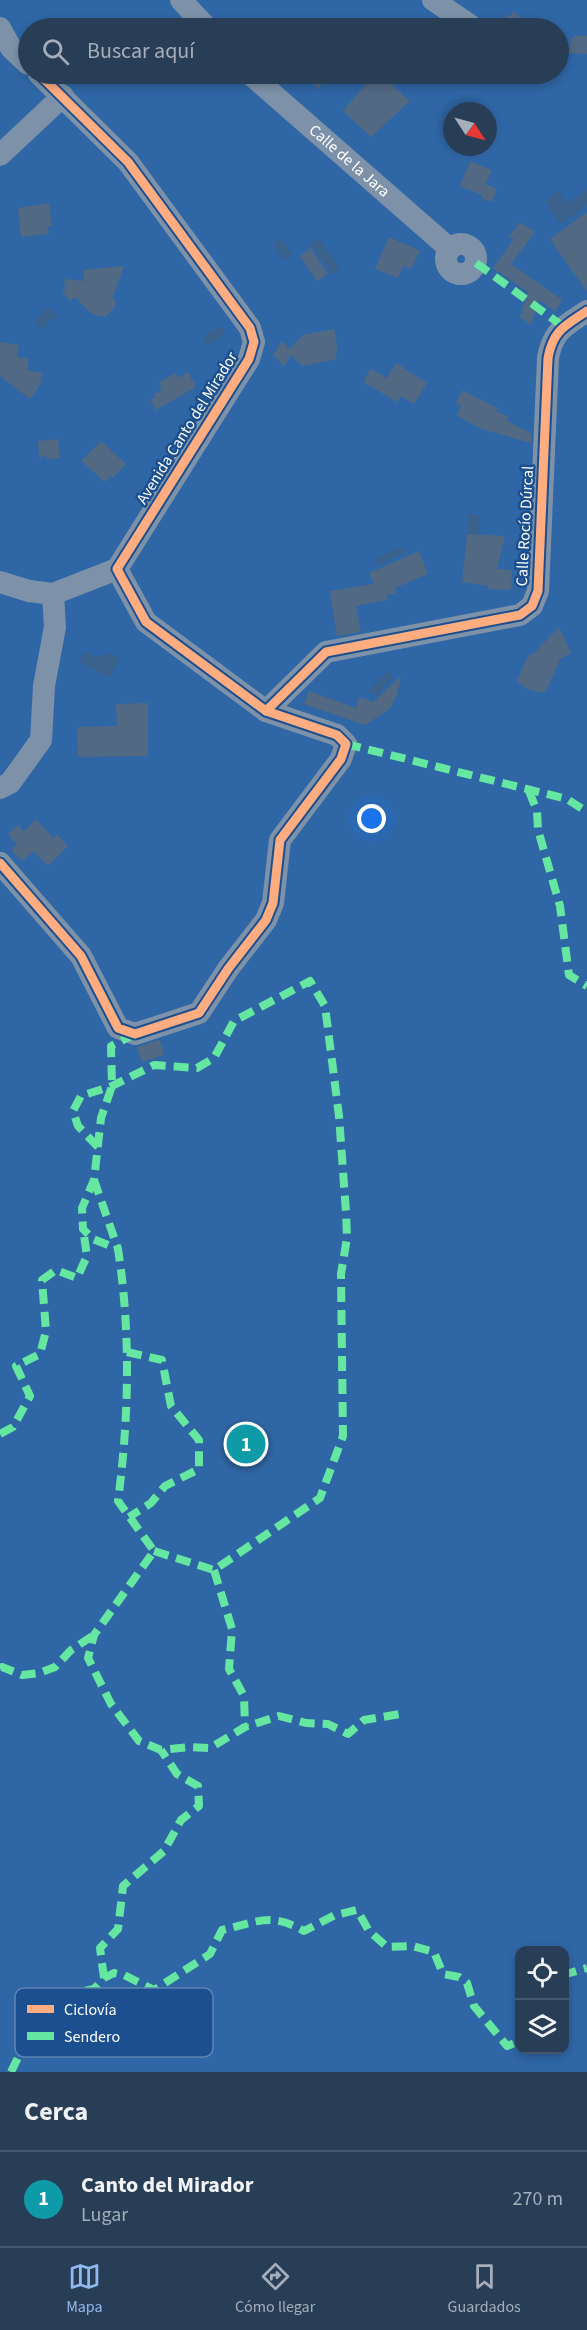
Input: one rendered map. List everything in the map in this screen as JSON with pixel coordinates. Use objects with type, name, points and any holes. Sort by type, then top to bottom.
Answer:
[{"type":"street","points":[[181,0],[198,18]]},
{"type":"street","points":[[433,0],[460,18]]},
{"type":"street","points":[[0,28],[18,54]]},
{"type":"street","name":"Avenida Canto del Mirador","points":[[50,84],[128,162],[249,328],[254,342],[249,359],[117,569]]},
{"type":"street","name":"Calle de la Jara","points":[[261,84],[450,249]]},
{"type":"street","points":[[0,155],[63,96]]},
{"type":"street","name":"Calle Rocío Dúrcal","points":[[266,711],[326,652],[520,615],[532,606],[538,591],[548,358],[551,341],[564,327],[587,311]]},
{"type":"street","points":[[0,582],[28,591],[53,594],[117,569],[146,622],[266,711],[337,735],[346,744],[341,759],[280,840],[273,903],[266,920],[228,969],[199,1013],[135,1034],[118,1028],[81,956],[0,864]]},
{"type":"street","points":[[0,788],[10,783],[41,740],[44,686],[55,627],[53,594]]},
{"type":"shaded area","points":[[0,0],[587,0],[587,2072],[0,2072]]},
{"type":"shaded area","points":[[587,190],[587,205],[561,224],[545,201],[559,191],[568,203]]},
{"type":"shaded area","points":[[281,238],[292,254],[283,260],[273,243]]},
{"type":"shaded area","points":[[319,238],[340,268],[331,274],[313,246],[309,248],[308,246]]},
{"type":"shaded area","points":[[48,307],[58,317],[56,319],[54,317],[42,329],[34,321]]},
{"type":"shaded area","points":[[219,327],[224,329],[223,336],[210,344],[205,343],[203,339],[205,335]]},
{"type":"shaded area","points":[[468,514],[479,515],[478,540],[467,540]]},
{"type":"shaded area","points":[[402,547],[405,553],[378,565],[375,558]]},
{"type":"shaded area","points":[[85,651],[96,657],[110,654],[120,659],[109,678],[79,662]]},
{"type":"shaded area","points":[[388,671],[393,677],[375,697],[368,690]]},
{"type":"building","points":[[513,11],[523,18],[505,18],[508,14],[511,16]]},
{"type":"building","points":[[575,35],[587,36],[587,54],[569,53],[571,38]]},
{"type":"building","points":[[313,84],[323,84],[318,89]]},
{"type":"building","points":[[366,84],[391,84],[410,101],[371,137],[343,111]]},
{"type":"building","points":[[470,161],[492,170],[486,184],[497,189],[492,202],[460,186]]},
{"type":"building","points":[[49,203],[52,226],[48,227],[49,234],[21,237],[18,208]]},
{"type":"building","points":[[587,212],[587,292],[550,239]]},
{"type":"building","points":[[520,222],[535,232],[511,264],[562,300],[555,311],[539,300],[531,325],[520,317],[528,292],[493,268],[514,239],[509,236]]},
{"type":"building","points":[[389,237],[420,251],[411,269],[403,266],[398,278],[375,269]]},
{"type":"building","points":[[311,248],[328,274],[317,281],[300,256]]},
{"type":"building","points":[[124,266],[113,297],[117,302],[114,304],[116,306],[105,317],[92,314],[75,297],[71,301],[62,292],[65,289],[64,279],[84,281],[83,270]]},
{"type":"building","points":[[334,329],[338,350],[335,351],[337,359],[302,366],[291,355],[284,366],[273,355],[282,341],[290,349],[303,335]]},
{"type":"building","points":[[0,342],[19,345],[17,357],[29,359],[27,370],[42,373],[40,385],[30,399],[0,376]]},
{"type":"building","points":[[396,363],[427,383],[414,404],[401,396],[397,402],[363,382],[371,369],[387,378]]},
{"type":"building","points":[[188,372],[196,387],[156,410],[150,400],[156,397],[154,394],[162,390],[158,383],[176,373],[178,378]]},
{"type":"building","points":[[462,390],[498,408],[496,411],[509,417],[507,421],[531,433],[531,443],[482,429],[457,416],[461,406],[456,403]]},
{"type":"building","points":[[58,439],[60,458],[39,457],[38,441]]},
{"type":"building","points":[[101,441],[126,464],[113,478],[111,476],[105,482],[81,461]]},
{"type":"building","points":[[467,534],[505,536],[497,569],[512,570],[511,590],[488,589],[488,586],[462,582]]},
{"type":"building","points":[[419,551],[428,574],[395,588],[396,593],[387,595],[387,600],[356,606],[361,632],[337,636],[330,591],[374,584],[369,573]]},
{"type":"building","points":[[559,627],[571,653],[560,659],[543,693],[527,689],[517,681],[528,656],[534,653]]},
{"type":"building","points":[[401,676],[397,695],[390,709],[365,725],[304,704],[309,691],[356,708],[359,697],[373,702]]},
{"type":"building","points":[[148,703],[148,756],[78,757],[77,727],[117,726],[116,704]]},
{"type":"building","points":[[36,819],[53,838],[57,834],[68,846],[48,866],[34,851],[22,861],[11,850],[17,844],[8,834],[18,825],[24,831]]},
{"type":"building","points":[[160,1040],[164,1055],[142,1062],[137,1047]]},
{"type":"marked path","points":[[476,263],[564,327]]},
{"type":"marked path","points":[[346,744],[567,799],[587,812]]},
{"type":"marked path","points":[[529,791],[537,811],[538,830],[560,906],[569,975],[587,986]]},
{"type":"marked path","points":[[98,1147],[78,1126],[73,1111],[81,1096],[112,1086],[154,1065],[197,1068],[214,1058],[234,1021],[310,981],[325,1006],[339,1116],[346,1212],[347,1238],[341,1274],[343,1436],[320,1498],[214,1570],[154,1551]]},
{"type":"marked path","points":[[135,1034],[111,1046],[112,1086],[101,1118],[94,1180],[82,1208],[83,1229],[93,1239],[118,1249],[127,1344],[126,1406],[118,1501],[154,1551],[94,1635],[88,1658],[111,1704],[139,1741],[161,1750],[189,1747],[210,1748],[245,1727],[279,1716],[306,1723],[328,1724],[348,1734],[364,1720],[406,1713]]},
{"type":"marked path","points":[[94,1180],[118,1249]]},
{"type":"marked path","points":[[0,1434],[13,1427],[30,1396],[16,1366],[40,1354],[46,1331],[42,1280],[56,1270],[77,1278],[87,1256],[83,1229]]},
{"type":"marked path","points":[[127,1352],[162,1360],[171,1406],[199,1440],[199,1469],[165,1486],[151,1503],[129,1517]]},
{"type":"marked path","points":[[214,1570],[232,1629],[229,1669],[244,1696],[245,1727]]},
{"type":"marked path","points":[[0,1669],[2,1667],[22,1675],[39,1673],[55,1667],[71,1650],[94,1635]]},
{"type":"marked path","points":[[104,1978],[100,1948],[118,1929],[123,1886],[164,1851],[181,1820],[199,1806],[198,1786],[177,1774],[161,1750]]},
{"type":"marked path","points":[[157,1988],[210,1954],[222,1930],[273,1920],[304,1931],[335,1915],[357,1910],[369,1931],[387,1947],[412,1946],[434,1952],[443,1974],[459,1977],[467,1983],[474,2006],[507,2046],[515,2043]]},
{"type":"marked path","points":[[569,1973],[587,1968]]},
{"type":"marked path","points":[[95,1988],[104,1978],[114,1973],[124,1975],[150,1988]]},
{"type":"marked path","points":[[11,2072],[18,2057]]},
{"type":"cycle path","points":[[0,863],[81,956],[118,1028],[135,1034],[199,1013],[228,969],[266,920],[273,903],[280,840],[341,759],[346,744],[337,735],[266,711],[146,622],[117,569],[249,359],[254,342],[250,328],[128,162],[49,84]]},
{"type":"cycle path","points":[[266,711],[326,652],[520,615],[532,606],[538,591],[548,358],[553,341],[561,330],[587,311]]},
{"type":"place","name":"Canto del Mirador","points":[[246,1444]]}]
